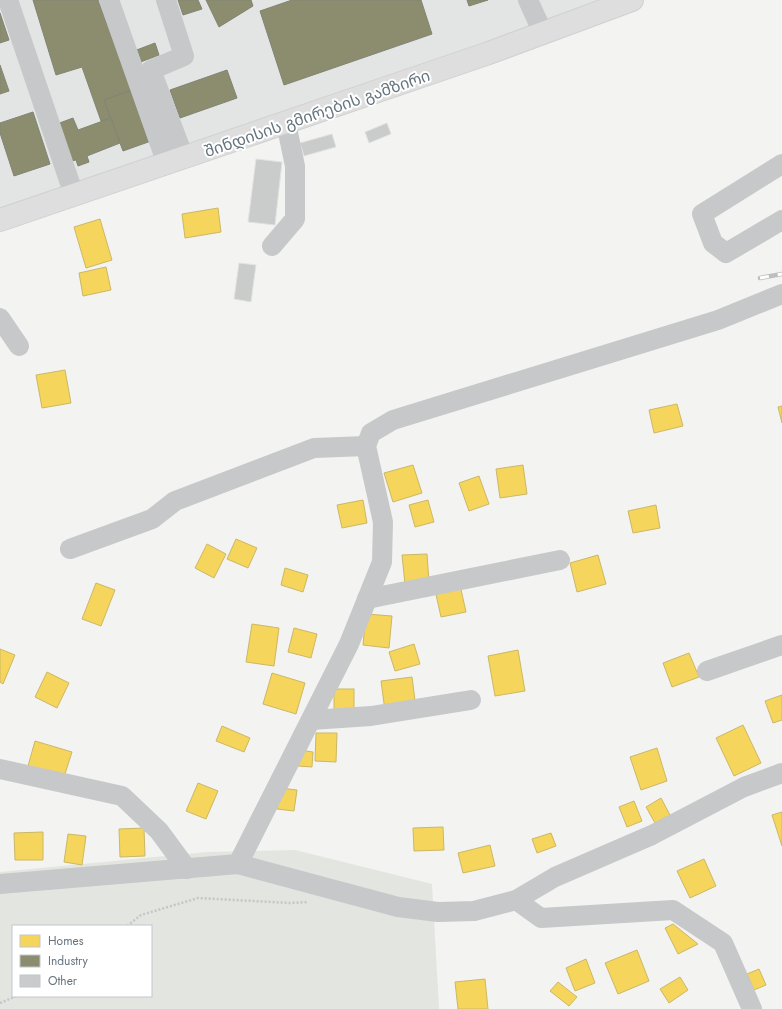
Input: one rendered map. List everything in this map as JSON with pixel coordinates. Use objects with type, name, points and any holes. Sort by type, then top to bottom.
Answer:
[{"type":"main road","name":"შინდისის გმირების გამზირი","points":[[0,220],[286,124],[632,0]]},
{"type":"street","points":[[8,0],[74,195]]},
{"type":"street","points":[[109,0],[175,161]]},
{"type":"street","points":[[166,0],[184,56],[151,70],[175,161]]},
{"type":"street","points":[[528,0],[543,33]]},
{"type":"street","points":[[272,246],[295,219],[295,166],[286,124]]},
{"type":"street","points":[[782,164],[702,214],[714,243],[726,253],[782,220]]},
{"type":"street","points":[[238,864],[349,644],[382,562],[383,522],[366,446],[371,433],[393,420],[718,320],[782,294]]},
{"type":"street","points":[[0,318],[19,346]]},
{"type":"street","points":[[70,549],[152,519],[175,501],[314,448],[366,446]]},
{"type":"street","points":[[367,599],[560,560]]},
{"type":"street","points":[[707,670],[782,645]]},
{"type":"street","points":[[311,720],[371,716],[471,700]]},
{"type":"street","points":[[0,769],[122,796],[159,831],[187,868]]},
{"type":"street","points":[[0,884],[238,864],[398,908],[438,912],[474,911],[516,900],[555,877],[652,835],[744,787],[782,773]]},
{"type":"street","points":[[516,900],[541,918],[673,910],[723,943],[752,1009]]},
{"type":"path","points":[[128,925],[141,916],[198,898],[290,903],[312,901]]},
{"type":"path","points":[[0,1003],[15,997]]},
{"type":"shaded area","points":[[0,0],[522,0],[534,29],[0,210]]},
{"type":"shaded area","points":[[537,0],[605,0],[548,22]]},
{"type":"shaded area","points":[[295,850],[432,884],[439,1009],[0,1009],[0,872],[207,852]]},
{"type":"building: Homes","points":[[218,208],[221,232],[185,238],[182,214]]},
{"type":"building: Homes","points":[[100,219],[112,260],[86,268],[74,227]]},
{"type":"building: Homes","points":[[106,267],[111,290],[83,296],[79,273]]},
{"type":"building: Homes","points":[[65,370],[71,403],[42,408],[36,375]]},
{"type":"building: Homes","points":[[677,404],[683,426],[654,433],[649,410]]},
{"type":"building: Homes","points":[[782,406],[782,423],[778,407]]},
{"type":"building: Homes","points":[[413,465],[422,493],[393,502],[384,473]]},
{"type":"building: Homes","points":[[523,465],[527,494],[500,498],[496,469]]},
{"type":"building: Homes","points":[[479,476],[489,504],[469,511],[459,483]]},
{"type":"building: Homes","points":[[363,500],[367,523],[342,528],[337,505]]},
{"type":"building: Homes","points":[[428,500],[434,522],[415,527],[409,505]]},
{"type":"building: Homes","points":[[656,505],[660,528],[633,533],[628,511]]},
{"type":"building: Homes","points":[[236,539],[257,548],[248,568],[227,559]]},
{"type":"building: Homes","points":[[207,544],[226,554],[214,578],[195,568]]},
{"type":"building: Homes","points":[[427,554],[429,582],[405,584],[402,555]]},
{"type":"building: Homes","points":[[598,555],[606,584],[577,592],[570,563]]},
{"type":"building: Homes","points":[[285,568],[308,575],[303,592],[281,585]]},
{"type":"building: Homes","points":[[96,583],[115,590],[101,626],[82,619]]},
{"type":"building: Homes","points":[[460,585],[466,612],[441,617],[435,590]]},
{"type":"building: Homes","points":[[366,614],[392,616],[389,648],[363,645]]},
{"type":"building: Homes","points":[[252,624],[279,628],[274,666],[246,662]]},
{"type":"building: Homes","points":[[294,628],[317,634],[311,658],[288,652]]},
{"type":"building: Homes","points":[[414,644],[420,664],[395,671],[389,652]]},
{"type":"building: Homes","points":[[0,649],[15,655],[3,684],[0,682]]},
{"type":"building: Homes","points":[[518,650],[525,691],[495,696],[488,656]]},
{"type":"building: Homes","points":[[689,653],[699,677],[672,687],[663,663]]},
{"type":"building: Homes","points":[[47,672],[69,683],[57,708],[35,697]]},
{"type":"building: Homes","points":[[272,673],[305,683],[296,714],[263,704]]},
{"type":"building: Homes","points":[[412,677],[416,708],[385,711],[381,681]]},
{"type":"building: Homes","points":[[334,689],[354,689],[354,711],[334,711]]},
{"type":"building: Homes","points":[[782,695],[782,720],[773,723],[765,701]]},
{"type":"building: Homes","points":[[743,725],[761,763],[734,776],[716,738]]},
{"type":"building: Homes","points":[[222,726],[250,738],[244,752],[216,741]]},
{"type":"building: Homes","points":[[316,733],[337,733],[336,762],[315,761]]},
{"type":"building: Homes","points":[[35,741],[72,752],[64,777],[28,766]]},
{"type":"building: Homes","points":[[657,748],[667,781],[641,790],[630,757]]},
{"type":"building: Homes","points":[[300,750],[313,752],[312,767],[298,766]]},
{"type":"building: Homes","points":[[198,783],[218,791],[206,819],[186,811]]},
{"type":"building: Homes","points":[[280,788],[297,790],[294,811],[277,809]]},
{"type":"building: Homes","points":[[661,798],[670,815],[655,823],[646,807]]},
{"type":"building: Homes","points":[[634,801],[642,821],[627,827],[619,807]]},
{"type":"building: Homes","points":[[782,812],[782,846],[772,815]]},
{"type":"building: Homes","points":[[443,827],[444,850],[414,851],[413,828]]},
{"type":"building: Homes","points":[[144,828],[145,856],[120,857],[119,829]]},
{"type":"building: Homes","points":[[43,832],[43,860],[15,860],[14,833]]},
{"type":"building: Homes","points":[[551,833],[556,846],[537,853],[532,839]]},
{"type":"building: Homes","points":[[68,834],[86,836],[82,865],[64,862]]},
{"type":"building: Homes","points":[[490,845],[495,866],[463,873],[458,853]]},
{"type":"building: Homes","points":[[704,859],[716,886],[690,898],[677,871]]},
{"type":"building: Homes","points":[[673,924],[698,944],[678,954],[665,928]]},
{"type":"building: Homes","points":[[637,950],[649,981],[618,994],[605,963]]},
{"type":"building: Homes","points":[[586,959],[595,983],[575,991],[566,968]]},
{"type":"building: Homes","points":[[759,969],[766,985],[754,990],[747,974]]},
{"type":"building: Homes","points":[[680,977],[688,990],[669,1003],[660,989]]},
{"type":"building: Homes","points":[[485,979],[488,1009],[458,1009],[455,982]]},
{"type":"building: Homes","points":[[558,982],[577,997],[569,1006],[550,991]]},
{"type":"building: Industry","points":[[33,0],[98,0],[132,90],[104,100],[111,118],[101,121],[82,67],[56,75]]},
{"type":"building: Industry","points":[[178,0],[198,0],[202,9],[183,15]]},
{"type":"building: Industry","points":[[206,0],[251,0],[253,6],[219,27]]},
{"type":"building: Industry","points":[[292,0],[421,0],[432,34],[284,85],[260,11]]},
{"type":"building: Industry","points":[[467,0],[488,0],[469,6]]},
{"type":"building: Industry","points":[[0,13],[9,40],[0,43]]},
{"type":"building: Industry","points":[[155,43],[159,55],[138,63],[134,51]]},
{"type":"building: Industry","points":[[0,65],[9,91],[0,94]]},
{"type":"building: Industry","points":[[227,70],[237,98],[180,118],[170,90]]},
{"type":"building: Industry","points":[[132,90],[151,141],[123,151],[104,100]]},
{"type":"building: Industry","points":[[33,112],[50,164],[14,176],[0,133],[0,123]]},
{"type":"building: Industry","points":[[73,118],[78,130],[111,118],[120,143],[87,156],[89,162],[78,166],[76,160],[71,161],[57,124]]},
{"type":"building: Other","points":[[387,123],[391,134],[369,143],[365,132]]},
{"type":"building: Other","points":[[332,134],[336,147],[304,156],[300,143]]},
{"type":"building: Other","points":[[256,159],[282,162],[275,225],[248,222]]},
{"type":"building: Other","points":[[239,263],[256,265],[251,302],[234,299]]},
{"type":"railway","points":[[760,278],[782,274]]}]
